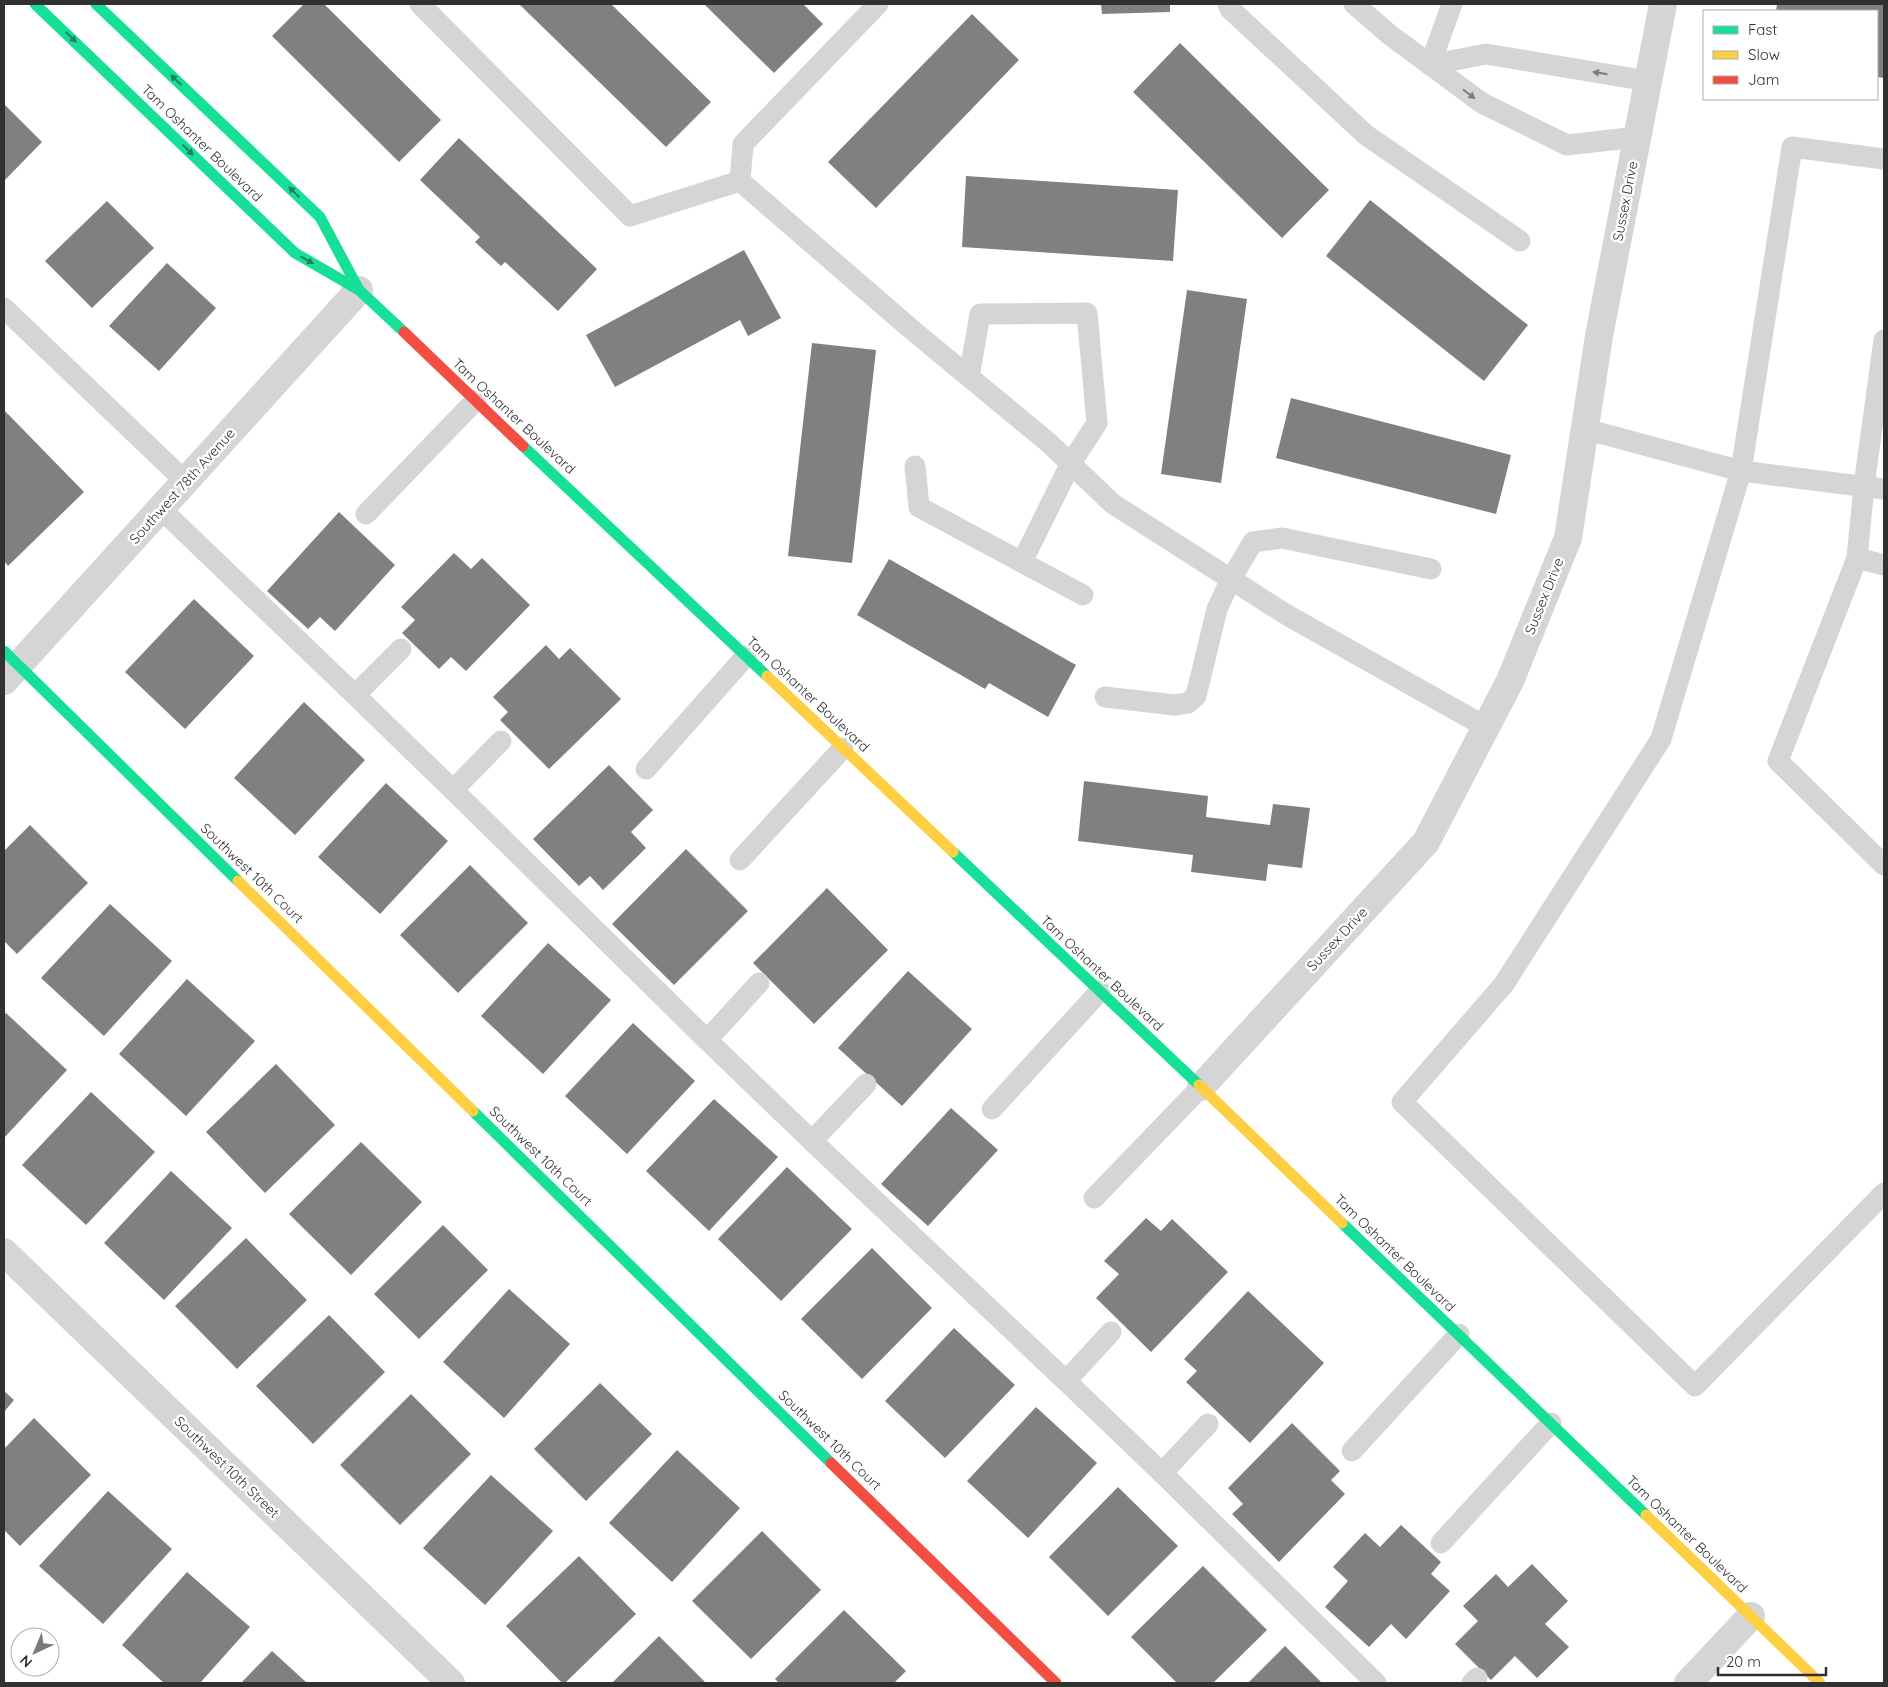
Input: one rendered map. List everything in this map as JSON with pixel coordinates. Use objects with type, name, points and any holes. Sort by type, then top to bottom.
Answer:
[{"type":"street","name":"Tam Oshanter Boulevard","points":[[35,4],[295,253],[359,290],[476,400],[1201,1087],[1820,1683]]},
{"type":"street","name":"Tam Oshanter Boulevard","points":[[96,4],[320,217],[359,290]]},
{"type":"street","name":"Sussex Drive","points":[[1201,1087],[1426,842],[1510,681],[1568,538],[1600,336],[1663,4]]},
{"type":"street","name":"Southwest 78th Avenue","points":[[9,666],[161,509],[359,290]]},
{"type":"street","name":"Southwest 10th Court","points":[[9,666],[1056,1683]]},
{"type":"street","name":"Southwest 10th Street","points":[[4,1252],[450,1683]]},
{"type":"street","points":[[1688,1683],[1751,1616]]},
{"type":"lane","points":[[420,4],[630,216],[740,181]]},
{"type":"lane","points":[[740,181],[743,144],[878,4]]},
{"type":"lane","points":[[1228,4],[1230,9],[1366,135],[1520,241]]},
{"type":"lane","points":[[1354,4],[1390,35],[1482,103],[1566,145],[1637,137]]},
{"type":"lane","points":[[1430,65],[1452,4]]},
{"type":"lane","points":[[1430,65],[1486,54],[1648,81]]},
{"type":"lane","points":[[1884,159],[1792,147],[1741,471],[1661,739],[1504,984],[1402,1102],[1695,1386],[1884,1193]]},
{"type":"lane","points":[[740,181],[969,377],[1049,442],[1113,504],[1287,614],[1486,727]]},
{"type":"lane","points":[[4,308],[186,482]]},
{"type":"lane","points":[[969,377],[980,314],[1087,313],[1097,423],[1071,463],[1022,562]]},
{"type":"lane","points":[[1884,340],[1874,487],[1857,558],[1778,761],[1884,866]]},
{"type":"lane","points":[[366,514],[476,400]]},
{"type":"lane","points":[[1585,429],[1741,471],[1874,487]]},
{"type":"lane","points":[[915,466],[919,507],[1083,596]]},
{"type":"lane","points":[[161,509],[453,790],[707,1040],[1162,1473],[1376,1683]]},
{"type":"lane","points":[[1105,697],[1175,705],[1188,703],[1196,696],[1217,609],[1231,579],[1253,542],[1282,538],[1431,569]]},
{"type":"lane","points":[[1857,558],[1884,565]]},
{"type":"lane","points":[[355,695],[401,649]]},
{"type":"lane","points":[[646,769],[746,656]]},
{"type":"lane","points":[[453,790],[501,741]]},
{"type":"lane","points":[[740,860],[843,748]]},
{"type":"lane","points":[[707,1040],[759,983]]},
{"type":"lane","points":[[992,1109],[1100,991]]},
{"type":"lane","points":[[812,1141],[866,1084]]},
{"type":"lane","points":[[1094,1198],[1201,1087]]},
{"type":"lane","points":[[1066,1381],[1111,1332]]},
{"type":"lane","points":[[1352,1451],[1459,1334]]},
{"type":"lane","points":[[1441,1543],[1551,1423]]},
{"type":"lane","points":[[1162,1473],[1208,1424]]},
{"type":"building","points":[[304,4],[324,4],[441,120],[399,162],[272,36]]},
{"type":"building","points":[[519,4],[611,4],[711,102],[666,147]]},
{"type":"building","points":[[704,4],[803,4],[823,24],[774,73]]},
{"type":"building","points":[[1101,4],[1170,4],[1170,12],[1102,14]]},
{"type":"building","points":[[1777,4],[1884,4],[1884,78],[1878,77],[1878,10],[1776,10]]},
{"type":"building","points":[[972,14],[1019,60],[876,208],[828,162]]},
{"type":"building","points":[[1180,43],[1329,190],[1282,238],[1133,92]]},
{"type":"building","points":[[4,104],[42,142],[4,181]]},
{"type":"building","points":[[459,138],[597,269],[558,311],[505,262],[501,266],[475,242],[480,237],[420,180]]},
{"type":"building","points":[[966,176],[1178,190],[1173,261],[962,247]]},
{"type":"building","points":[[1370,200],[1528,325],[1484,381],[1326,256]]},
{"type":"building","points":[[107,201],[154,248],[92,308],[45,261]]},
{"type":"building","points":[[744,250],[781,318],[748,336],[740,320],[615,387],[586,335]]},
{"type":"building","points":[[167,263],[216,308],[159,371],[109,326]]},
{"type":"building","points":[[1187,290],[1247,299],[1221,483],[1161,474]]},
{"type":"building","points":[[812,343],[876,350],[852,563],[788,556]]},
{"type":"building","points":[[1291,398],[1511,455],[1496,514],[1276,458]]},
{"type":"building","points":[[4,410],[84,492],[8,566],[4,561]]},
{"type":"building","points":[[339,512],[395,565],[335,631],[320,617],[308,629],[267,591]]},
{"type":"building","points":[[454,553],[471,569],[482,558],[530,605],[466,671],[451,657],[439,669],[402,633],[415,620],[401,607]]},
{"type":"building","points":[[889,559],[1076,665],[1048,717],[989,683],[985,689],[857,615]]},
{"type":"building","points":[[194,599],[254,656],[185,729],[125,672]]},
{"type":"building","points":[[546,645],[559,659],[570,648],[621,699],[549,769],[500,720],[508,712],[493,697]]},
{"type":"building","points":[[304,702],[365,760],[295,835],[234,778]]},
{"type":"building","points":[[609,765],[653,810],[631,832],[646,848],[603,890],[590,876],[579,886],[533,839]]},
{"type":"building","points":[[1084,781],[1208,796],[1206,817],[1270,825],[1273,804],[1310,808],[1302,868],[1268,864],[1266,881],[1191,872],[1193,855],[1078,841]]},
{"type":"building","points":[[386,783],[448,841],[380,914],[318,857]]},
{"type":"building","points":[[30,825],[88,883],[17,954],[4,941],[4,851]]},
{"type":"building","points":[[686,849],[748,911],[674,985],[612,924]]},
{"type":"building","points":[[470,865],[528,923],[458,993],[400,935]]},
{"type":"building","points":[[827,888],[888,950],[814,1024],[753,963]]},
{"type":"building","points":[[110,904],[172,961],[104,1036],[41,978]]},
{"type":"building","points":[[548,943],[611,1000],[543,1074],[481,1016]]},
{"type":"building","points":[[908,971],[972,1029],[902,1106],[838,1048]]},
{"type":"building","points":[[187,979],[255,1041],[186,1116],[119,1054]]},
{"type":"building","points":[[6,1013],[67,1070],[4,1138],[4,1015]]},
{"type":"building","points":[[633,1023],[695,1081],[627,1154],[565,1096]]},
{"type":"building","points":[[276,1064],[335,1125],[265,1193],[206,1132]]},
{"type":"building","points":[[91,1092],[155,1152],[86,1225],[22,1165]]},
{"type":"building","points":[[714,1099],[778,1157],[709,1231],[646,1171]]},
{"type":"building","points":[[951,1108],[998,1150],[928,1226],[881,1184]]},
{"type":"building","points":[[361,1142],[422,1202],[351,1275],[289,1214]]},
{"type":"building","points":[[787,1167],[852,1229],[781,1301],[718,1239]]},
{"type":"building","points":[[171,1171],[232,1228],[164,1300],[104,1243]]},
{"type":"building","points":[[1146,1218],[1161,1231],[1172,1219],[1228,1272],[1151,1352],[1096,1298],[1119,1274],[1104,1261]]},
{"type":"building","points":[[443,1225],[488,1270],[419,1339],[374,1294]]},
{"type":"building","points":[[246,1238],[307,1300],[237,1369],[175,1306]]},
{"type":"building","points":[[872,1248],[932,1308],[862,1379],[801,1319]]},
{"type":"building","points":[[509,1289],[570,1344],[504,1418],[443,1362]]},
{"type":"building","points":[[1248,1291],[1324,1363],[1250,1443],[1186,1382],[1197,1371],[1184,1359]]},
{"type":"building","points":[[329,1315],[385,1372],[313,1444],[256,1386]]},
{"type":"building","points":[[954,1328],[1015,1385],[945,1458],[885,1401]]},
{"type":"building","points":[[600,1383],[652,1434],[586,1501],[534,1449]]},
{"type":"building","points":[[4,1391],[14,1400],[4,1412]]},
{"type":"building","points":[[411,1394],[471,1454],[400,1525],[340,1465]]},
{"type":"building","points":[[1036,1407],[1097,1463],[1028,1538],[967,1481]]},
{"type":"building","points":[[34,1418],[91,1475],[20,1546],[4,1530],[4,1449]]},
{"type":"building","points":[[1292,1423],[1340,1471],[1331,1480],[1345,1494],[1279,1562],[1232,1514],[1243,1504],[1228,1488]]},
{"type":"building","points":[[677,1450],[740,1508],[672,1582],[609,1523]]},
{"type":"building","points":[[491,1475],[553,1531],[485,1605],[423,1548]]},
{"type":"building","points":[[1118,1487],[1178,1546],[1108,1616],[1049,1557]]},
{"type":"building","points":[[108,1491],[172,1549],[103,1624],[39,1566]]},
{"type":"building","points":[[1401,1525],[1441,1562],[1431,1574],[1450,1591],[1406,1639],[1391,1624],[1369,1647],[1325,1607],[1348,1581],[1333,1567],[1365,1533],[1380,1547]]},
{"type":"building","points":[[762,1531],[821,1590],[751,1659],[692,1601]]},
{"type":"building","points":[[579,1556],[636,1614],[565,1683],[562,1683],[506,1626]]},
{"type":"building","points":[[1532,1564],[1568,1601],[1545,1624],[1569,1647],[1537,1678],[1515,1656],[1491,1680],[1455,1644],[1478,1621],[1463,1606],[1496,1574],[1508,1587]]},
{"type":"building","points":[[1203,1566],[1267,1630],[1213,1683],[1177,1683],[1131,1637]]},
{"type":"building","points":[[187,1572],[250,1627],[200,1683],[164,1683],[122,1645]]},
{"type":"building","points":[[844,1610],[906,1671],[894,1683],[779,1683],[775,1679]]},
{"type":"building","points":[[659,1636],[706,1683],[612,1683]]},
{"type":"building","points":[[1285,1646],[1322,1683],[1248,1683]]},
{"type":"building","points":[[272,1651],[307,1683],[241,1683]]},
{"type":"traffic: fast","points":[[35,4],[295,253],[359,290],[404,332]]},
{"type":"traffic: fast","points":[[96,4],[320,217],[359,290]]},
{"type":"traffic: fast","points":[[523,446],[767,676]]},
{"type":"traffic: fast","points":[[4,651],[238,881]]},
{"type":"traffic: fast","points":[[953,852],[1199,1085]]},
{"type":"traffic: fast","points":[[473,1111],[831,1463]]},
{"type":"traffic: fast","points":[[1342,1223],[1646,1515]]},
{"type":"traffic: slow","points":[[767,676],[953,852]]},
{"type":"traffic: slow","points":[[238,881],[473,1111]]},
{"type":"traffic: slow","points":[[1199,1085],[1342,1223]]},
{"type":"traffic: slow","points":[[1646,1515],[1820,1683]]},
{"type":"traffic: jam","points":[[404,332],[523,446]]},
{"type":"traffic: jam","points":[[831,1463],[1056,1683]]}]
